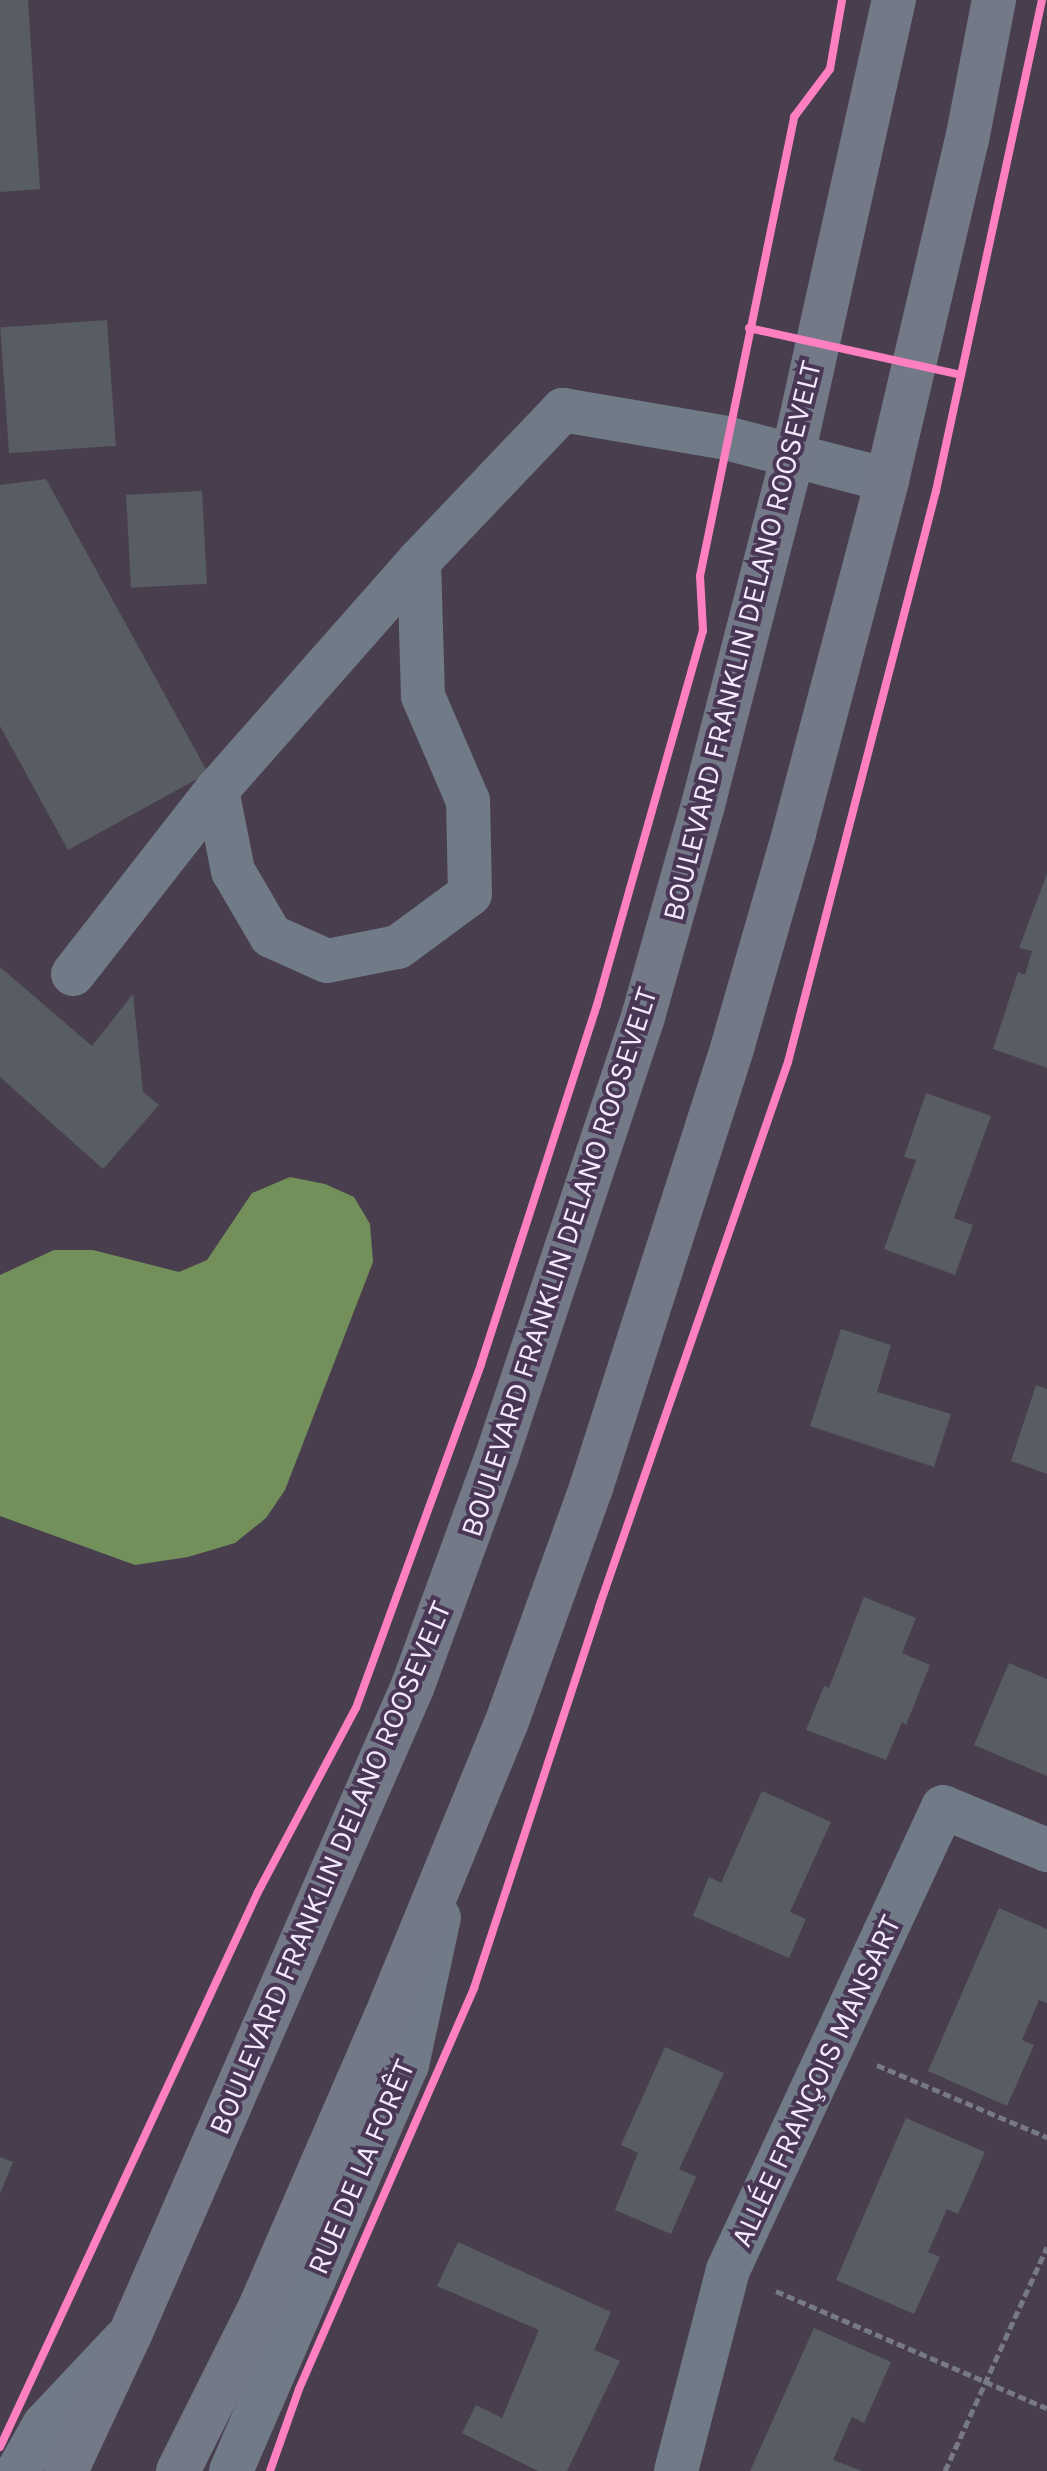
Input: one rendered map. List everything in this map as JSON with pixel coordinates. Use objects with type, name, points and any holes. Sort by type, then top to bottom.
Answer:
[{"type":"main road","name":"BOULEVARD FRANKLIN DELANO ROOSEVELT","points":[[66,2471],[131,2332],[412,1688],[496,1459],[643,1017],[703,805],[793,455],[894,0]]},
{"type":"main road","points":[[178,2471],[261,2305],[454,1851],[506,1724],[591,1488],[733,1045],[794,833],[887,480],[967,140],[994,0]]},
{"type":"street","points":[[73,974],[217,790],[419,561],[563,410],[726,438],[887,480]]},
{"type":"street","points":[[217,790],[233,871],[271,936],[327,961],[398,947],[470,894],[468,801],[423,696],[419,561]]},
{"type":"street","name":"ALLÉE FRANÇOIS MANSART","points":[[676,2471],[728,2270],[943,1807],[1047,1850]]},
{"type":"street","name":"RUE DE LA FORÊT","points":[[231,2471],[407,2065],[454,1851]]},
{"type":"street","points":[[18,2471],[44,2425],[131,2332]]},
{"type":"path","points":[[832,2046],[1047,2137]]},
{"type":"path","points":[[945,2471],[1047,2247]]},
{"type":"path","points":[[728,2270],[1047,2408]]},
{"type":"shaded area","points":[[290,1177],[325,1184],[354,1197],[370,1224],[373,1262],[285,1490],[266,1518],[235,1543],[188,1557],[135,1565],[0,1516],[0,1275],[54,1250],[93,1250],[179,1272],[207,1260],[252,1193]]},
{"type":"building","points":[[0,0],[28,0],[40,189],[0,192]]},
{"type":"building","points":[[107,320],[116,446],[9,453],[0,327]]},
{"type":"building","points":[[46,479],[208,773],[68,850],[0,726],[0,485]]},
{"type":"building","points":[[202,491],[207,584],[131,588],[126,495]]},
{"type":"building","points":[[1047,874],[1047,1068],[993,1049],[1018,972],[1025,975],[1032,951],[1019,948]]},
{"type":"building","points":[[0,967],[92,1046],[133,994],[143,1092],[159,1105],[103,1169],[0,1077]]},
{"type":"building","points":[[926,1093],[991,1116],[954,1218],[973,1225],[955,1275],[884,1249],[916,1160],[904,1157]]},
{"type":"building","points":[[841,1329],[891,1345],[877,1392],[951,1414],[934,1467],[810,1426]]},
{"type":"building","points":[[1036,1385],[1047,1389],[1047,1474],[1011,1461]]},
{"type":"building","points":[[864,1597],[916,1618],[902,1653],[930,1665],[906,1725],[902,1722],[886,1760],[806,1730],[824,1686],[829,1688]]},
{"type":"building","points":[[1009,1663],[1047,1679],[1047,1776],[974,1745]]},
{"type":"building","points":[[762,1791],[831,1822],[790,1912],[806,1919],[789,1958],[693,1916],[709,1877],[721,1883]]},
{"type":"building","points":[[999,1908],[1047,1929],[1047,2003],[1039,2000],[1022,2040],[1034,2045],[1007,2106],[928,2071]]},
{"type":"building","points":[[665,2047],[724,2073],[679,2169],[696,2177],[671,2234],[615,2210],[638,2153],[621,2145]]},
{"type":"building","points":[[906,2118],[985,2152],[958,2214],[947,2209],[928,2252],[940,2257],[914,2314],[836,2280]]},
{"type":"building","points":[[0,2157],[13,2162],[0,2194]]},
{"type":"building","points":[[458,2242],[611,2312],[594,2350],[620,2361],[567,2471],[538,2471],[462,2433],[476,2405],[502,2418],[539,2330],[437,2286]]},
{"type":"building","points":[[814,2328],[891,2362],[864,2423],[852,2417],[833,2460],[862,2471],[750,2471]]},
{"type":"cycle path","points":[[0,2447],[258,1892],[356,1708],[481,1364],[597,1005],[703,631],[700,576],[794,117],[830,69],[842,0]]},
{"type":"cycle path","points":[[270,2471],[299,2389],[474,1988],[599,1607],[788,1062],[936,491],[1042,0]]},
{"type":"cycle path","points":[[749,328],[961,375]]}]
